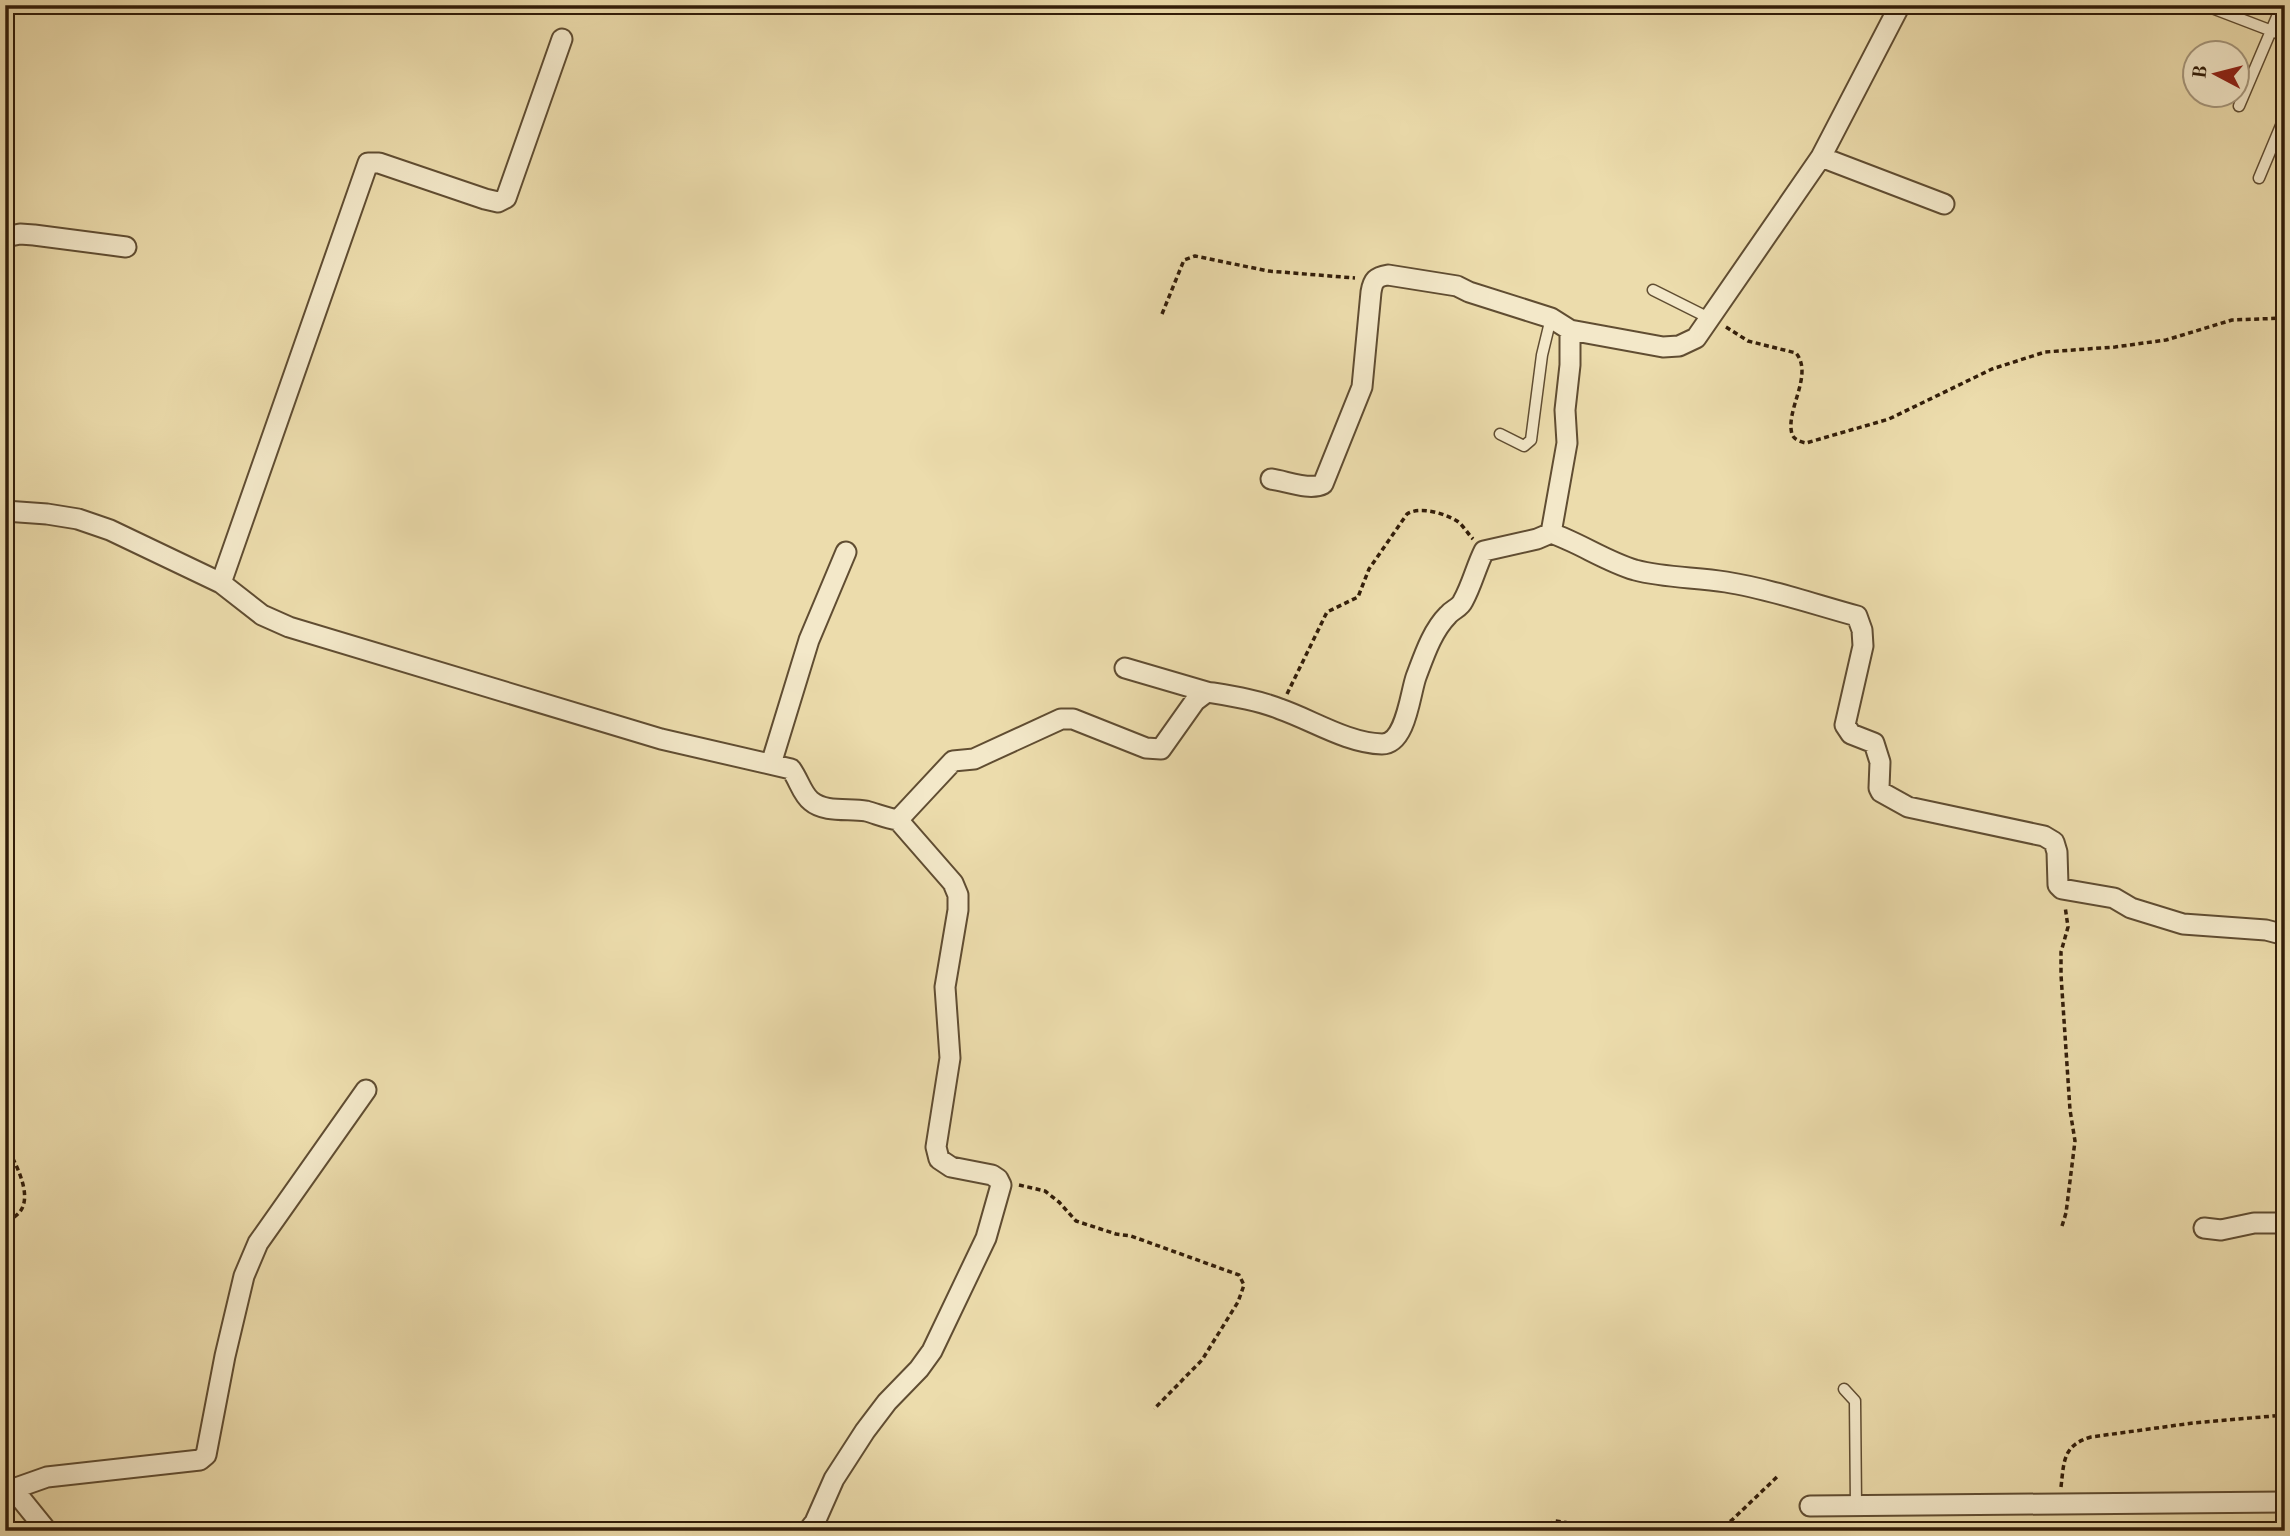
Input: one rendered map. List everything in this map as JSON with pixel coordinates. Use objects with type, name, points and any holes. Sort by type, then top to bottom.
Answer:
[{"type":"street","points":[[1271,479],[1311,486],[1324,484],[1362,387],[1371,292],[1375,280],[1388,275],[1457,286],[1550,318],[1570,330],[1663,347],[1679,346],[1696,338],[1821,157],[1900,5]]},
{"type":"street","points":[[221,583],[368,163],[379,163],[485,199],[498,202],[506,198],[562,40]]},
{"type":"street","points":[[1821,157],[1944,204]]},
{"type":"street","points":[[5,237],[34,235],[126,247]]},
{"type":"street","points":[[1551,533],[1567,443],[1565,410],[1570,365],[1570,330]]},
{"type":"street","points":[[5,511],[78,519],[110,530],[221,583],[262,615],[289,627],[661,738],[790,769],[800,781],[804,795],[814,804],[824,808],[868,812],[898,820],[953,883],[958,895],[958,910],[945,987],[950,1058],[936,1147],[939,1159],[951,1167],[992,1175],[1001,1185],[986,1238],[932,1351],[865,1431],[834,1479],[815,1522],[808,1531]]},
{"type":"street","points":[[1125,668],[1207,692],[1278,708],[1357,738],[1384,744],[1399,734],[1415,679],[1429,645],[1448,614],[1460,607],[1465,599],[1474,569],[1484,551],[1537,539],[1551,533],[1575,541],[1613,563],[1637,570],[1737,584],[1857,616],[1862,630],[1863,646],[1845,725],[1852,734],[1874,743],[1880,762],[1881,792],[1908,807],[2044,836],[2054,842],[2058,885],[2062,889],[2114,898],[2131,908],[2183,924],[2266,930],[2285,934]]},
{"type":"street","points":[[771,764],[809,640],[846,552]]},
{"type":"street","points":[[898,820],[953,761],[974,759],[1061,719],[1073,719],[1146,748],[1161,748],[1195,701],[1207,692]]},
{"type":"street","points":[[47,1531],[9,1486],[47,1478],[200,1460],[206,1455],[244,1276],[258,1243],[366,1090]]},
{"type":"street","points":[[2204,1228],[2221,1230],[2254,1223],[2285,1223]]},
{"type":"street","points":[[1810,1506],[2285,1502]]},
{"type":"lane","points":[[2204,5],[2285,36]]},
{"type":"lane","points":[[2252,76],[2282,5]]},
{"type":"lane","points":[[2259,178],[2285,116]]},
{"type":"lane","points":[[1653,290],[1711,319]]},
{"type":"lane","points":[[1500,434],[1524,446],[1531,440],[1542,355],[1550,318]]},
{"type":"lane","points":[[1844,1389],[1855,1401],[1856,1506]]},
{"type":"path","points":[[1162,314],[1185,260],[1195,256],[1268,271],[1375,280]]},
{"type":"path","points":[[1711,319],[1748,341],[1796,353],[1801,359],[1802,370],[1792,434],[1797,440],[1806,443],[1889,419],[1992,369],[2045,352],[2166,340],[2232,320],[2285,318]]},
{"type":"path","points":[[1278,708],[1297,677],[1327,611],[1358,597],[1369,569],[1407,514],[1414,509],[1430,511],[1458,522],[1484,551]]},
{"type":"path","points":[[2062,889],[2068,927],[2061,952],[2061,975],[2070,1110],[2075,1142],[2067,1213],[2062,1226]]},
{"type":"path","points":[[5,1143],[25,1187],[24,1205],[12,1219],[5,1221]]},
{"type":"path","points":[[1001,1185],[1024,1185],[1045,1191],[1076,1221],[1131,1236],[1239,1275],[1244,1285],[1238,1302],[1202,1360],[1154,1409]]},
{"type":"path","points":[[2056,1531],[2063,1466],[2068,1449],[2077,1440],[2193,1423],[2285,1415]]},
{"type":"path","points":[[1716,1531],[1732,1520],[1779,1475]]},
{"type":"path","points":[[1544,1531],[1545,1526],[1555,1521],[1566,1521],[1629,1531]]}]
